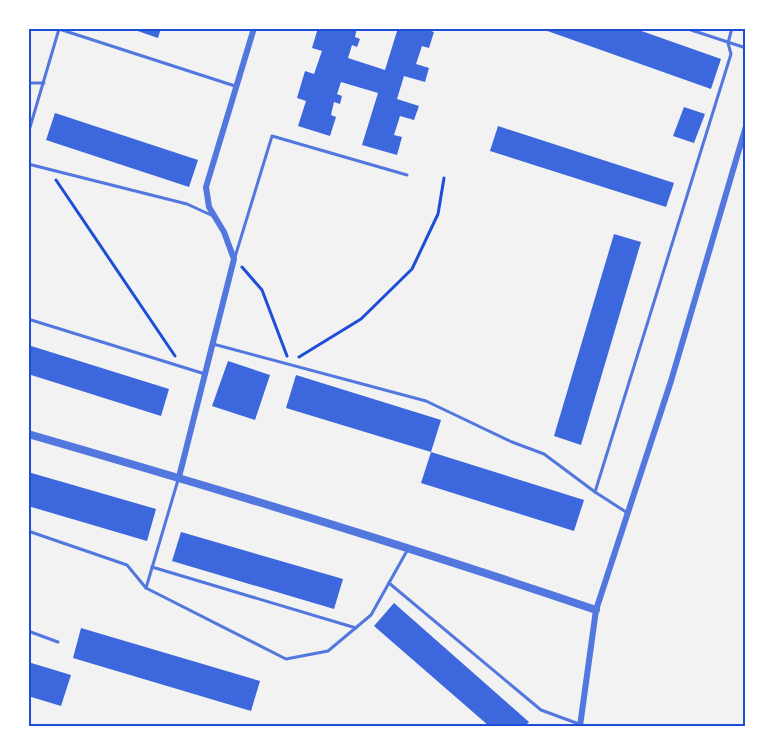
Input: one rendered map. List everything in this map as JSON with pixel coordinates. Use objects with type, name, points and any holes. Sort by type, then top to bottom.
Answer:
[{"type":"street","points":[[179,477],[234,259],[224,232],[209,207],[206,187],[254,28]]},
{"type":"street","points":[[580,725],[596,610],[671,381],[746,126]]},
{"type":"street","points":[[28,434],[179,477],[408,548],[596,610]]},
{"type":"lane","points":[[685,28],[746,48]]},
{"type":"lane","points":[[595,492],[731,54],[728,43],[732,28]]},
{"type":"lane","points":[[28,134],[59,29],[237,86]]},
{"type":"lane","points":[[28,84],[44,83]]},
{"type":"lane","points":[[234,259],[272,136],[407,175]]},
{"type":"lane","points":[[28,164],[187,204],[214,216]]},
{"type":"lane","points":[[28,319],[205,374]]},
{"type":"lane","points":[[213,344],[426,401],[512,442],[544,454],[628,513]]},
{"type":"lane","points":[[147,588],[179,477]]},
{"type":"lane","points":[[28,531],[126,565],[147,588],[286,659],[328,651],[371,615],[408,548]]},
{"type":"lane","points":[[152,567],[356,628]]},
{"type":"lane","points":[[389,583],[541,710],[580,725]]},
{"type":"lane","points":[[28,632],[58,642]]},
{"type":"path","points":[[49,169],[183,367]]},
{"type":"path","points":[[234,259],[262,290],[289,363],[361,319],[412,269],[438,214],[444,178]]},
{"type":"building","points":[[129,28],[161,28],[158,38]]},
{"type":"building","points":[[318,28],[357,28],[355,37],[360,39],[357,47],[352,45],[348,58],[385,70],[398,28],[422,28],[434,32],[429,48],[422,46],[416,64],[429,68],[425,82],[404,76],[397,99],[419,106],[414,120],[400,116],[394,135],[402,137],[397,155],[362,145],[378,93],[341,82],[337,94],[342,96],[340,104],[334,102],[331,115],[336,117],[330,136],[298,126],[306,101],[297,98],[305,71],[314,74],[322,51],[312,48]]},
{"type":"building","points":[[539,28],[633,28],[721,59],[711,89]]},
{"type":"building","points":[[684,107],[705,114],[694,143],[673,136]]},
{"type":"building","points":[[55,113],[198,160],[189,187],[46,140]]},
{"type":"building","points":[[498,126],[674,183],[666,207],[490,151]]},
{"type":"building","points":[[614,234],[641,242],[581,445],[554,436]]},
{"type":"building","points":[[28,345],[169,389],[161,416],[28,374]]},
{"type":"building","points":[[228,361],[270,375],[255,420],[212,406]]},
{"type":"building","points":[[296,375],[441,420],[431,452],[286,408]]},
{"type":"building","points":[[431,452],[584,500],[574,531],[421,483]]},
{"type":"building","points":[[28,472],[156,509],[147,541],[28,506]]},
{"type":"building","points":[[181,532],[343,579],[334,609],[172,561]]},
{"type":"building","points":[[394,603],[529,722],[525,726],[489,726],[374,626]]},
{"type":"building","points":[[81,628],[260,681],[251,711],[73,658]]},
{"type":"building","points":[[28,662],[71,675],[61,706],[28,696]]}]
